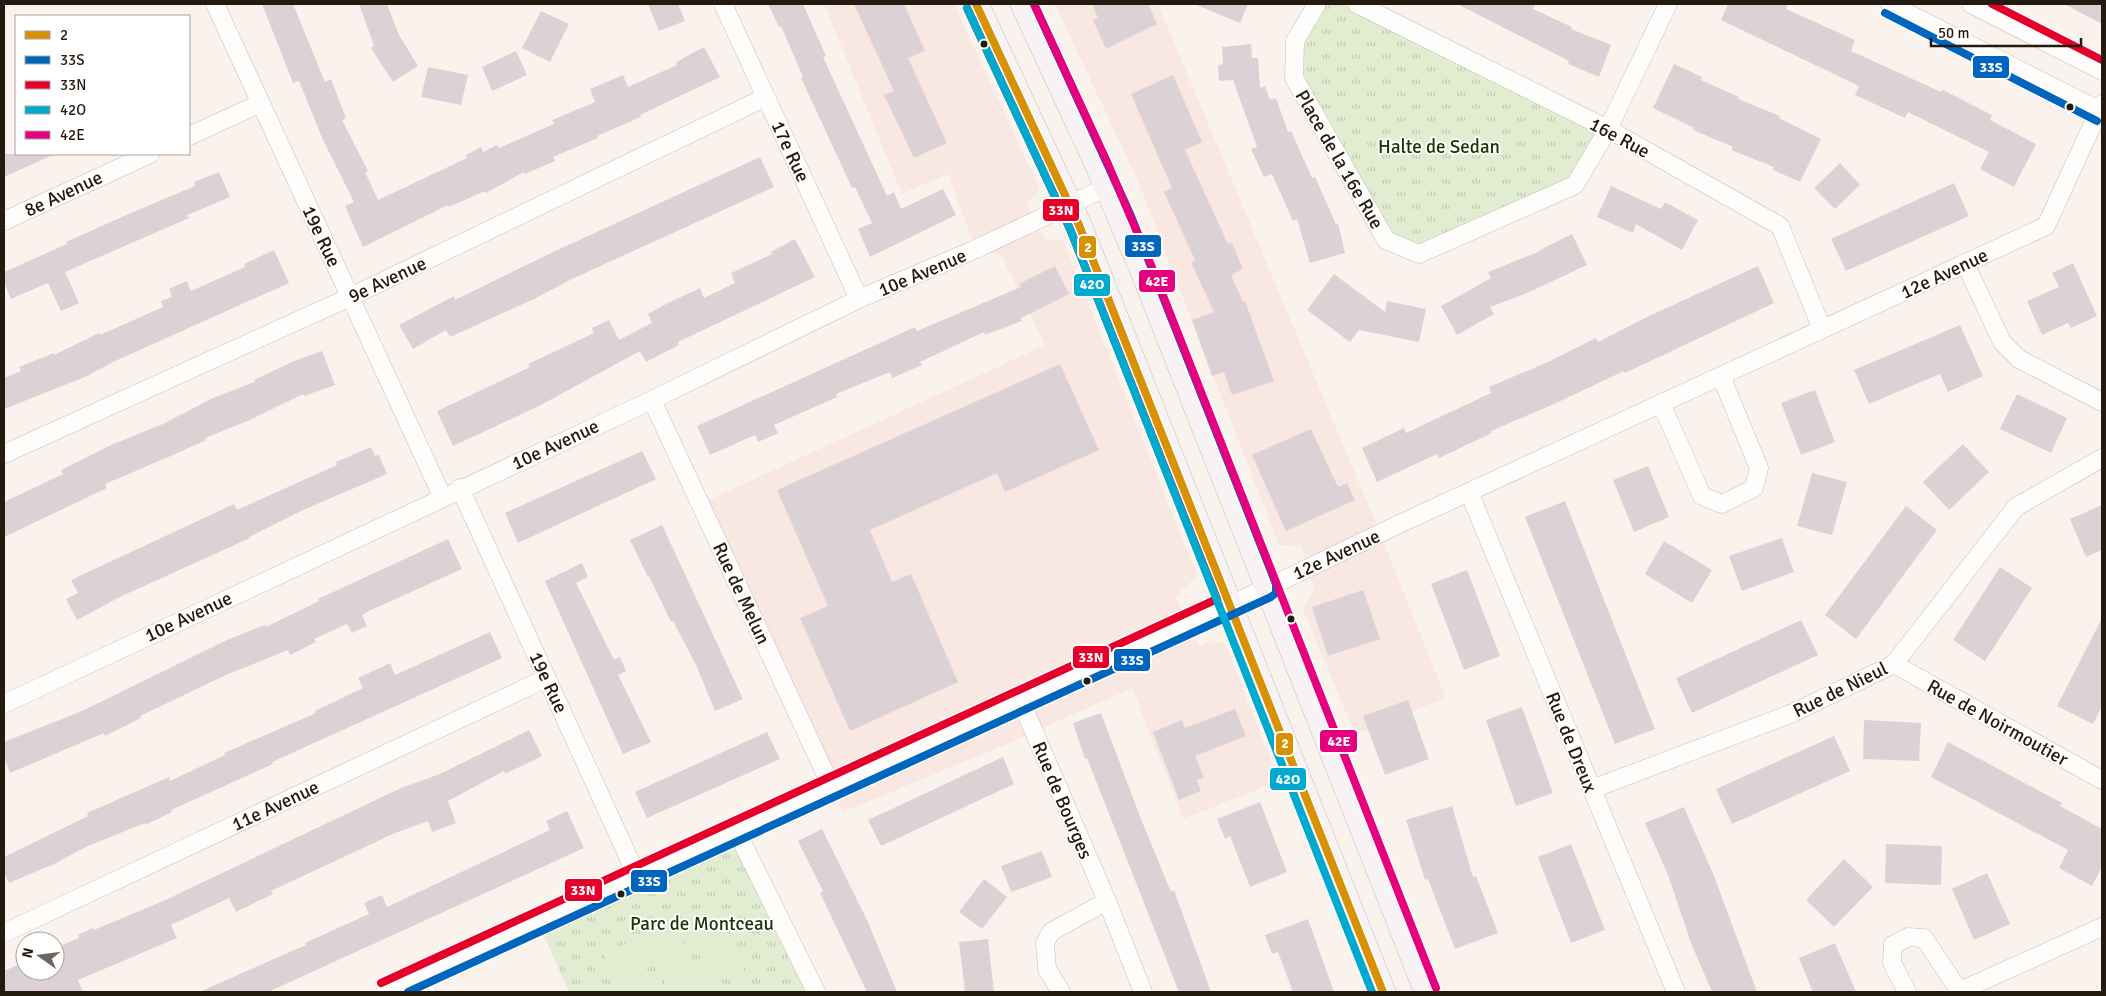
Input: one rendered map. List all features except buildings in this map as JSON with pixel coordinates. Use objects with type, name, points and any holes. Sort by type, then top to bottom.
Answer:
[{"type":"street","name":"19e Rue","points":[[214,4],[442,496]]},
{"type":"street","name":"17e Rue","points":[[723,4],[859,299]]},
{"type":"street","points":[[976,4],[1070,205],[1383,992]]},
{"type":"street","points":[[1023,4],[1107,187],[1149,287],[1427,992]]},
{"type":"street","name":"Place de la 16e Rue","points":[[1317,4],[1295,41],[1294,78],[1386,240],[1419,254],[1575,185],[1608,129],[1668,4]]},
{"type":"street","name":"16e Rue","points":[[1357,4],[1608,129],[1780,226],[1822,329]]},
{"type":"street","points":[[1890,4],[2101,109]]},
{"type":"street","points":[[1971,4],[2102,70]]},
{"type":"street","name":"9e Avenue","points":[[4,454],[350,297],[766,97]]},
{"type":"street","points":[[190,136],[261,103]]},
{"type":"street","name":"12e Avenue","points":[[385,992],[1020,699],[1267,588],[1469,492],[2046,226],[2101,109]]},
{"type":"street","name":"8e Avenue","points":[[4,221],[148,155]]},
{"type":"street","name":"10e Avenue","points":[[4,704],[442,496],[652,400],[859,299],[976,249],[1107,187]]},
{"type":"street","points":[[1966,263],[2002,342],[2019,358],[2102,402]]},
{"type":"street","points":[[1661,404],[1702,496],[1722,504],[1754,488],[1760,468],[1721,376]]},
{"type":"street","name":"Rue de Melun","points":[[652,400],[831,786]]},
{"type":"street","name":"Rue de Nieul","points":[[1592,789],[1793,713],[1894,664],[2016,507],[2102,458]]},
{"type":"street","name":"19e Rue","points":[[460,488],[637,876]]},
{"type":"street","name":"Rue de Dreux","points":[[1469,492],[1676,992]]},
{"type":"street","name":"Rue de Noirmoutier","points":[[1894,664],[2102,780]]},
{"type":"street","name":"11e Avenue","points":[[4,932],[547,678]]},
{"type":"street","name":"Rue de Bourges","points":[[1020,699],[1107,901],[1143,992]]},
{"type":"street","points":[[736,830],[816,992]]},
{"type":"street","points":[[1061,992],[1048,968],[1045,943],[1051,932],[1107,901]]},
{"type":"street","points":[[1907,992],[1892,963],[1893,945],[1908,937],[1924,938],[1959,992],[2102,927]]},
{"type":"street","points":[[420,976],[427,992]]},
{"type":"shaded area","points":[[824,4],[954,4],[1040,190],[1027,204],[1045,240],[1063,240],[1197,576],[1175,597],[1199,646],[1213,640],[1224,644],[1227,648],[1279,781],[1183,819],[1132,688],[1007,744],[843,812],[700,504],[1045,345],[1001,255],[976,249],[948,174],[902,194]]},
{"type":"shaded area","points":[[1055,4],[1158,4],[1380,533],[1446,698],[1355,734],[1303,609],[1314,589],[1301,546],[1279,545],[1137,179]]},
{"type":"green space","name":"Halte de Sedan","points":[[1317,4],[1357,4],[1608,129],[1575,185],[1419,254],[1386,240],[1294,78],[1295,41]]},
{"type":"green space","name":"Parc de Montceau","points":[[736,830],[816,992],[569,992],[538,922]]},
{"type":"green space","points":[[713,903],[744,970],[713,984],[682,917]]},
{"type":"green space","points":[[674,922],[705,988],[696,992],[669,992],[643,936]]},
{"type":"green space","points":[[634,940],[658,992],[621,992],[603,954]]},
{"type":"transit line","name":"2","points":[[976,4],[1079,225],[1383,992]]},
{"type":"transit line","name":"33S","points":[[408,992],[1271,597],[1276,593],[1276,584],[1131,216],[1034,4]]},
{"type":"transit line","name":"42E","points":[[1034,4],[1108,164],[1151,265],[1436,988]]},
{"type":"transit line","name":"33N","points":[[1992,4],[2102,60]]},
{"type":"transit line","name":"33N","points":[[381,983],[1217,599],[1070,229],[967,8]]},
{"type":"transit line","name":"42O","points":[[967,8],[1070,229],[1372,992]]},
{"type":"transit line","name":"33S","points":[[1885,13],[2097,121]]}]
